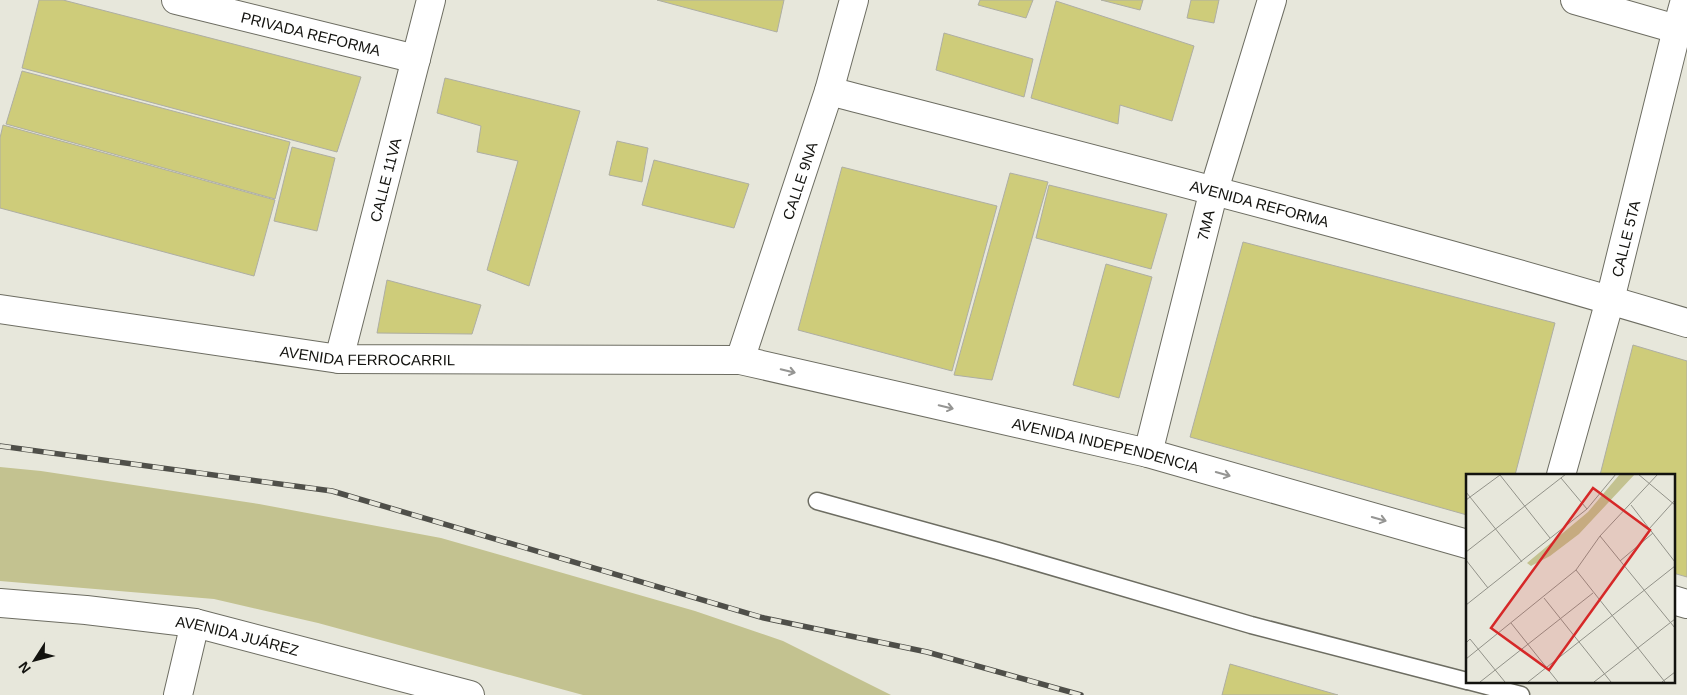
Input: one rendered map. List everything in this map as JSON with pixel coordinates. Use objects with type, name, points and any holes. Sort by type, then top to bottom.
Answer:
[{"type":"street","name":"PRIVADA REFORMA","points":[[176,0],[416,59]]},
{"type":"street","name":"CALLE 11VA","points":[[339,359],[431,0]]},
{"type":"street","name":"CALLE 9NA","points":[[740,360],[829,91],[854,0]]},
{"type":"street","name":"7MA","points":[[1148,453],[1214,190],[1272,0]]},
{"type":"street","points":[[1575,0],[1682,30]]},
{"type":"street","name":"CALLE 5TA","points":[[1561,474],[1682,30],[1685,0]]},
{"type":"street","name":"AVENIDA REFORMA","points":[[829,91],[1214,190],[1687,323]]},
{"type":"street","name":"AVENIDA FERROCARRIL","points":[[0,309],[339,359],[740,360]]},
{"type":"street","name":"AVENIDA INDEPENDENCIA","points":[[740,360],[1148,453],[1466,544]]},
{"type":"street","points":[[1674,600],[1687,604]]},
{"type":"street","name":"AVENIDA JUÁREZ","points":[[0,603],[86,610],[195,624],[470,695]]},
{"type":"street","points":[[178,695],[195,624]]},
{"type":"lane","points":[[817,501],[998,551],[1251,625],[1466,681]]},
{"type":"lane","points":[[1471,682],[1521,695]]},
{"type":"shaded area","points":[[0,467],[41,471],[259,504],[441,538],[695,611],[783,641],[891,695],[583,695],[318,623],[214,599],[0,581]]},
{"type":"building","points":[[39,0],[63,0],[361,77],[337,152],[22,68]]},
{"type":"building","points":[[657,0],[784,0],[777,32]]},
{"type":"building","points":[[980,0],[1033,0],[1026,18],[978,5]]},
{"type":"building","points":[[1101,0],[1143,0],[1140,10]]},
{"type":"building","points":[[1191,0],[1219,0],[1214,23],[1187,18]]},
{"type":"building","points":[[1056,1],[1194,46],[1172,121],[1120,105],[1118,124],[1031,98]]},
{"type":"building","points":[[944,33],[1033,59],[1024,97],[936,70]]},
{"type":"building","points":[[22,71],[290,142],[275,199],[6,124]]},
{"type":"building","points":[[445,78],[580,111],[529,286],[487,270],[518,161],[477,152],[481,126],[437,113]]},
{"type":"building","points":[[3,125],[275,200],[254,276],[0,208],[0,138]]},
{"type":"building","points":[[617,141],[648,148],[642,182],[609,175]]},
{"type":"building","points":[[292,147],[335,158],[317,231],[274,221]]},
{"type":"building","points":[[654,160],[749,184],[734,228],[642,205]]},
{"type":"building","points":[[842,167],[997,206],[952,371],[798,330]]},
{"type":"building","points":[[1010,173],[1048,182],[992,380],[954,375]]},
{"type":"building","points":[[1049,185],[1167,214],[1151,269],[1036,238]]},
{"type":"building","points":[[1243,242],[1555,323],[1515,474],[1466,474],[1466,515],[1190,437]]},
{"type":"building","points":[[1106,264],[1152,277],[1119,398],[1073,385]]},
{"type":"building","points":[[387,280],[481,305],[472,334],[377,333]]},
{"type":"building","points":[[1633,345],[1687,361],[1687,577],[1674,573],[1674,474],[1600,474]]},
{"type":"building","points":[[1230,664],[1338,695],[1222,695]]},
{"type":"railway","points":[[0,446],[332,491],[764,618],[927,652],[1081,695]]}]
